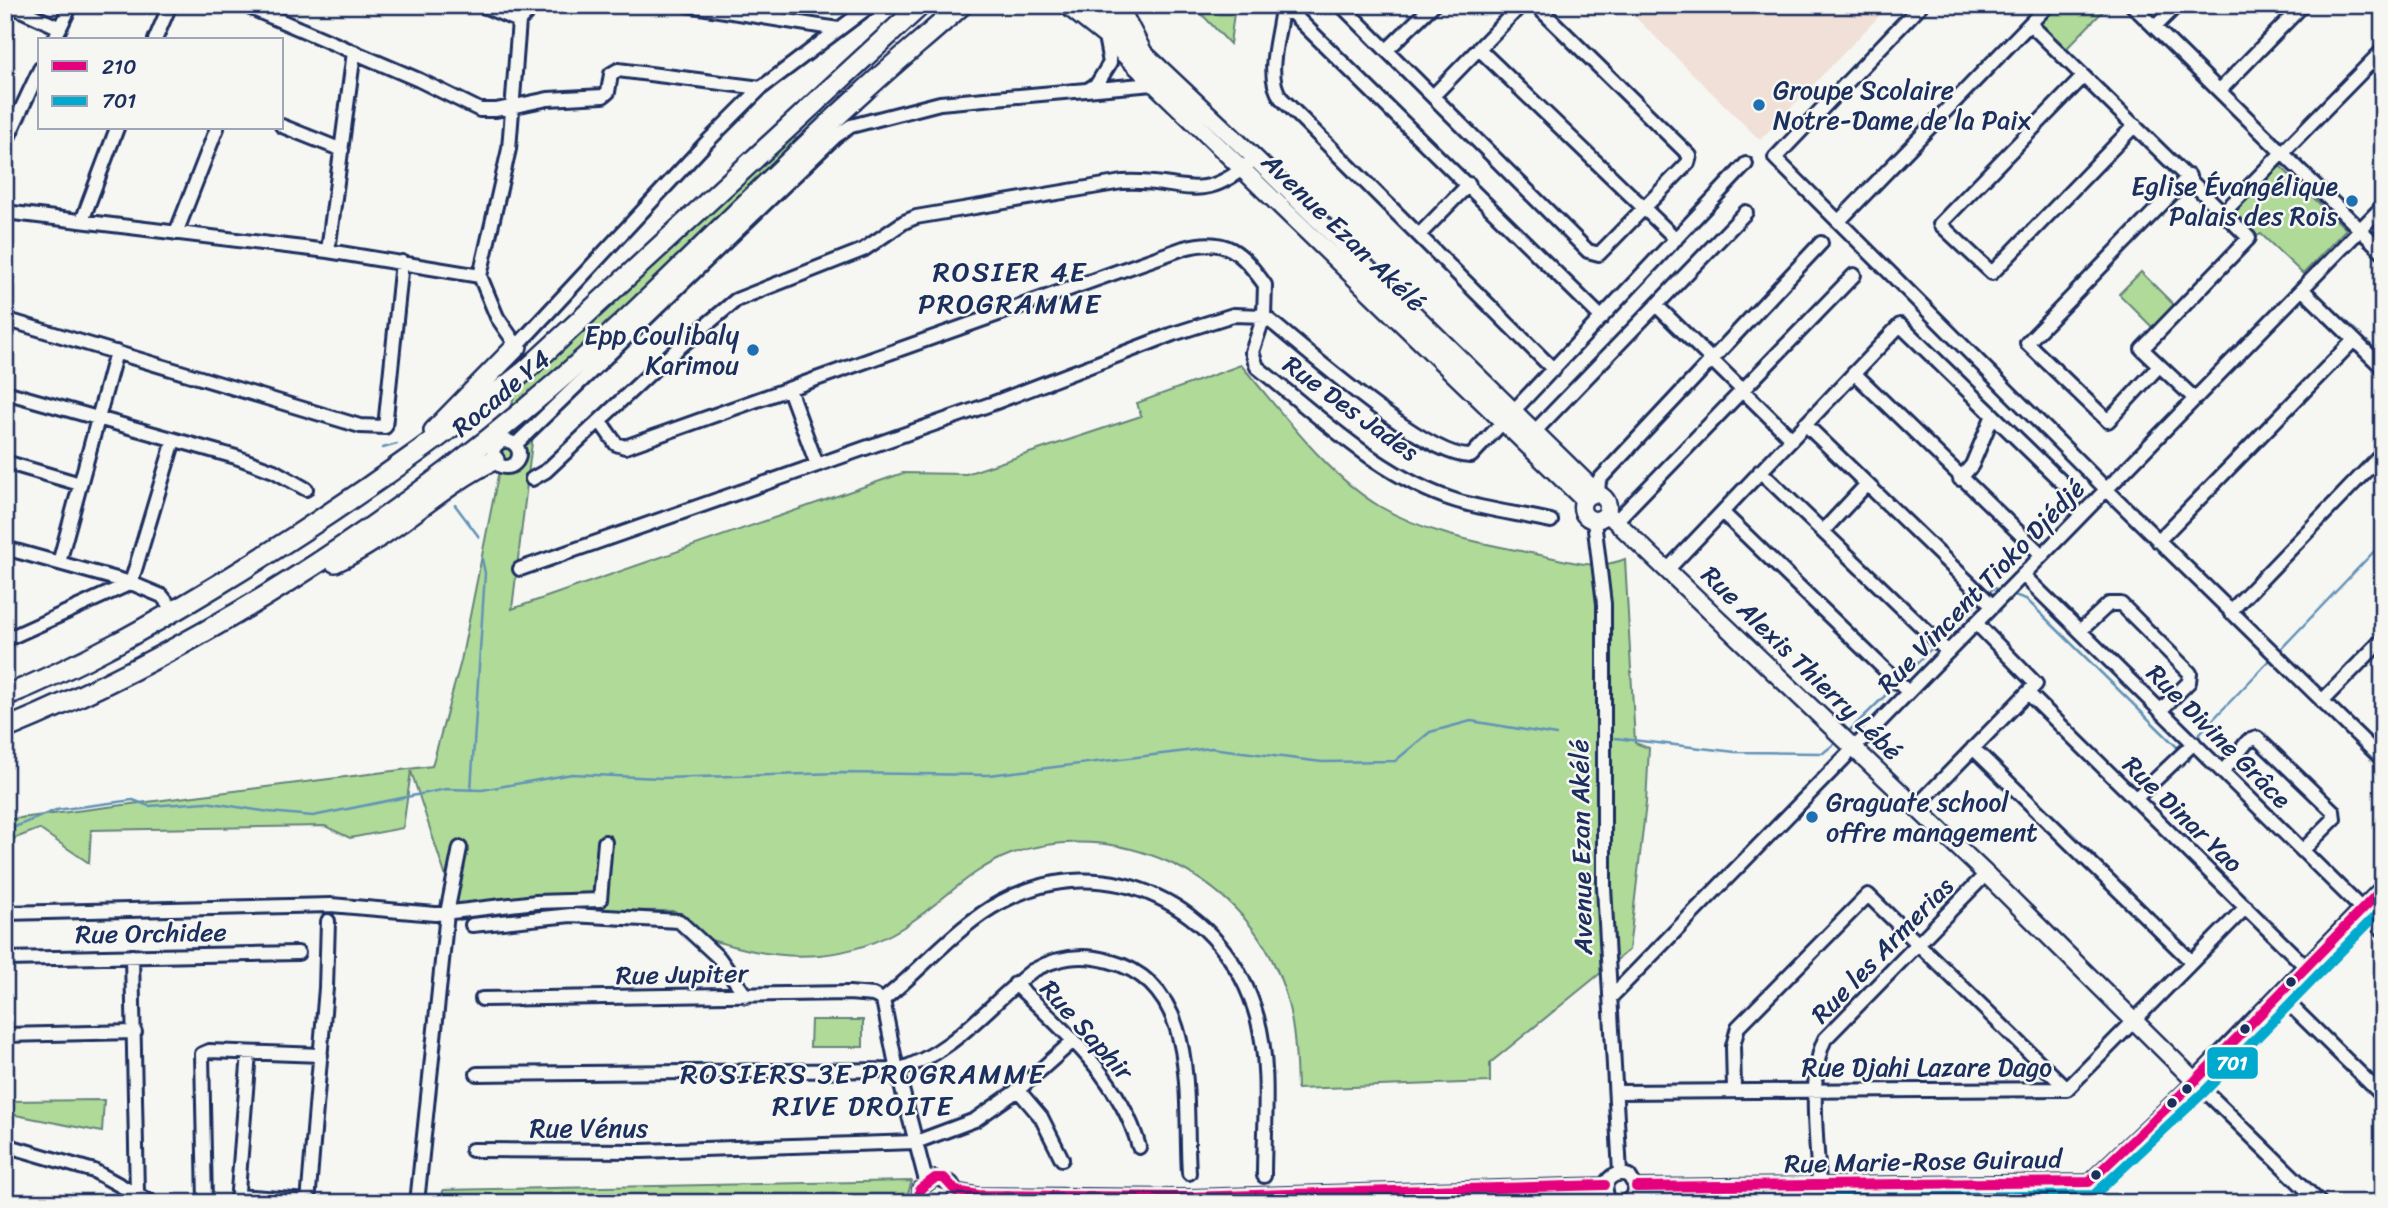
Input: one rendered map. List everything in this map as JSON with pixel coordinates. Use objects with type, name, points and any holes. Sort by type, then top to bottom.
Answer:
[{"type":"highway","name":"Rocade Y4","points":[[5,696],[43,681],[174,611],[312,527],[394,472],[525,371],[921,5]]},
{"type":"highway","name":"Rocade Y4","points":[[5,729],[189,640],[307,570],[412,497],[545,393],[862,92],[962,5]]},
{"type":"highway","points":[[1117,5],[1141,51]]},
{"type":"highway","points":[[394,472],[517,346]]},
{"type":"highway","points":[[307,570],[358,552],[470,472],[494,460]]},
{"type":"main road","name":"Avenue Ezan Akélé","points":[[1066,5],[1105,36],[1153,83],[1249,164]]},
{"type":"main road","name":"Avenue Ezan Akélé","points":[[1093,5],[1249,164],[1591,497]]},
{"type":"main road","name":"Avenue Ezan Akélé","points":[[1511,417],[1535,431],[1591,497]]},
{"type":"main road","points":[[1591,497],[1608,503],[1606,518],[1583,513],[1591,497]]},
{"type":"main road","name":"Rue Alexis Thierry Lébé","points":[[1606,518],[1669,568],[1986,874],[2194,1081]]},
{"type":"main road","name":"Rue Marie-Rose Guiraud","points":[[2194,1081],[2383,888]]},
{"type":"street","points":[[10,5],[60,28]]},
{"type":"street","points":[[55,38],[71,5]]},
{"type":"street","points":[[156,38],[170,5]]},
{"type":"street","points":[[244,5],[480,110],[548,99],[603,96],[608,92],[611,75],[618,70],[761,88]]},
{"type":"street","points":[[481,5],[519,21]]},
{"type":"street","points":[[536,5],[519,21],[502,190],[480,276],[496,317],[517,346],[706,143],[761,88],[871,5]]},
{"type":"street","points":[[687,5],[838,29]]},
{"type":"street","points":[[1341,5],[1592,253],[1602,253],[1688,163],[1689,153],[1535,5]]},
{"type":"street","points":[[1387,50],[1433,5]]},
{"type":"street","points":[[1433,96],[1521,5]]},
{"type":"street","points":[[1921,5],[1775,158],[1840,220],[2106,490],[2383,760]]},
{"type":"street","points":[[1840,220],[2048,5]]},
{"type":"street","points":[[2132,5],[2383,252]]},
{"type":"street","points":[[2155,27],[2177,5]]},
{"type":"street","points":[[2220,90],[2303,5]]},
{"type":"street","points":[[1554,370],[1275,89],[1273,78],[1281,15],[1290,11],[1469,184],[1602,318]]},
{"type":"street","points":[[2030,24],[2225,211],[2249,238],[2142,349],[2192,396]]},
{"type":"street","points":[[1088,89],[1106,73],[1110,63],[1105,36]]},
{"type":"street","points":[[1479,49],[1676,239]]},
{"type":"street","points":[[2225,211],[2383,50]]},
{"type":"street","points":[[328,251],[354,52]]},
{"type":"street","points":[[5,144],[38,73]]},
{"type":"street","points":[[2083,77],[1940,224],[1992,273],[2135,125]]},
{"type":"street","points":[[515,445],[826,146],[851,126],[940,103],[1153,83]]},
{"type":"street","points":[[5,109],[18,115]]},
{"type":"street","points":[[284,127],[342,150]]},
{"type":"street","points":[[82,222],[116,130]]},
{"type":"street","points":[[176,233],[216,130]]},
{"type":"street","points":[[531,479],[545,471],[730,304],[863,250],[904,222],[1122,182],[1142,181],[1208,189],[1249,164]]},
{"type":"street","points":[[520,569],[991,404],[1173,334],[1233,315],[1264,316],[1406,429],[1449,452],[1462,457],[1471,456],[1511,417],[1746,164]]},
{"type":"street","points":[[2159,366],[2108,421],[2027,343],[2189,176]]},
{"type":"street","points":[[1419,235],[1469,184]]},
{"type":"street","name":"Rue Vincent Tioko Djédjé","points":[[1610,998],[2106,490],[2192,396],[2383,206]]},
{"type":"street","points":[[5,212],[328,251],[480,276]]},
{"type":"street","points":[[1535,431],[1746,212]]},
{"type":"street","points":[[1591,497],[1599,481],[1821,243]]},
{"type":"street","points":[[600,421],[621,448],[1195,245],[1231,247],[1249,263],[1265,285],[1264,316]]},
{"type":"street","points":[[5,319],[359,426],[385,427],[402,262]]},
{"type":"street","points":[[1606,518],[1743,391],[1854,275]]},
{"type":"street","points":[[2302,289],[2383,369]]},
{"type":"street","points":[[1656,305],[1791,438]]},
{"type":"street","name":"Rue Des Jades","points":[[1264,316],[1252,352],[1252,360],[1381,464],[1457,501],[1551,521]]},
{"type":"street","points":[[1669,568],[1900,325],[2072,492]]},
{"type":"street","points":[[2158,541],[2354,340]]},
{"type":"street","points":[[59,563],[116,352]]},
{"type":"street","points":[[1854,373],[2042,555]]},
{"type":"street","points":[[789,389],[817,465]]},
{"type":"street","points":[[5,392],[274,471],[306,489]]},
{"type":"street","points":[[1960,478],[1972,465],[1993,415]]},
{"type":"street","points":[[1805,424],[1993,606]]},
{"type":"street","points":[[5,640],[131,583],[174,440]]},
{"type":"street","points":[[508,441],[515,445],[519,453],[513,465],[505,467],[494,460],[496,445],[508,441]]},
{"type":"street","points":[[2230,612],[2383,453]]},
{"type":"street","points":[[5,462],[80,484]]},
{"type":"street","points":[[1760,471],[1948,652]]},
{"type":"street","points":[[1823,531],[1867,484]]},
{"type":"street","points":[[1723,513],[1908,692]]},
{"type":"street","name":"Avenue Ezan Akélé","points":[[1606,518],[1602,780],[1620,1173]]},
{"type":"street","points":[[5,548],[131,583],[162,596],[174,611]]},
{"type":"street","name":"Rue Divine Grâce","points":[[2023,575],[2224,770],[2383,930]]},
{"type":"street","points":[[2080,631],[2109,604],[2122,604],[2190,673],[2189,682],[2161,710]]},
{"type":"street","points":[[1916,807],[2035,686],[2034,680],[1976,623]]},
{"type":"street","points":[[2322,701],[2383,639]]},
{"type":"street","name":"Rue Dinar Yao","points":[[2028,693],[2306,967]]},
{"type":"street","points":[[2224,770],[2248,741],[2257,738],[2333,811],[2334,819],[2303,850]]},
{"type":"street","points":[[2135,799],[2194,743]]},
{"type":"street","points":[[1973,748],[2192,962]]},
{"type":"street","points":[[5,913],[331,905],[447,913],[536,902],[600,900],[605,842]]},
{"type":"street","points":[[417,1203],[447,913],[460,848]]},
{"type":"street","name":"Rue les Armerias","points":[[1819,1187],[1817,1091],[1819,1052],[1825,1040],[1917,942],[1986,874]]},
{"type":"street","points":[[926,1181],[897,1069],[883,1000],[980,915],[1020,892],[1045,884],[1108,881],[1137,888],[1184,910],[1206,928],[1237,968],[1249,992],[1258,1020],[1263,1056],[1264,1176]]},
{"type":"street","points":[[1734,1089],[1733,1046],[1738,1027],[1863,897],[1872,898],[2067,1089]]},
{"type":"street","name":"Rue Djahi Lazare Dago","points":[[1616,1092],[1734,1089],[2067,1089],[2246,907]]},
{"type":"street","points":[[472,925],[571,915],[678,921],[719,958],[746,996]]},
{"type":"street","points":[[248,1053],[237,1200],[308,1202],[321,1055],[328,921]]},
{"type":"street","name":"Rue Orchidee","points":[[5,959],[298,953]]},
{"type":"street","points":[[132,956],[137,1193]]},
{"type":"street","points":[[477,1074],[897,1069],[919,1064],[941,1051],[1015,984],[1049,961],[1074,956],[1122,964],[1139,972],[1159,991],[1171,1009],[1183,1054],[1189,1173]]},
{"type":"street","name":"Rue Saphir","points":[[1015,984],[1073,1041],[1118,1096],[1134,1128],[1139,1147]]},
{"type":"street","name":"Rue Jupiter","points":[[482,999],[849,993],[883,1000]]},
{"type":"street","points":[[2279,994],[2383,1096]]},
{"type":"street","points":[[5,1035],[135,1032]]},
{"type":"street","name":"Rue Vénus","points":[[472,1150],[642,1151],[916,1142],[975,1120],[1018,1090],[1073,1041]]},
{"type":"street","points":[[205,1203],[202,1054],[209,1051],[321,1055]]},
{"type":"street","name":"Rue Marie-Rose Guiraud","points":[[1636,1186],[1819,1187],[2085,1183],[2095,1179],[2194,1081]]},
{"type":"street","name":"Rue Alexis Thierry Lébé","points":[[2194,1081],[2320,1203]]},
{"type":"street","points":[[1018,1090],[1041,1117],[1062,1159]]},
{"type":"street","points":[[5,1145],[81,1166],[152,1203]]},
{"type":"street","points":[[1614,1203],[1607,1197],[1605,1185],[1612,1175],[1620,1173],[1629,1176],[1636,1186],[1628,1202]]},
{"type":"street","points":[[919,1203],[920,1189],[926,1181],[944,1178],[956,1197],[1067,1200],[1467,1196],[1605,1185]]},
{"type":"street","points":[[2095,1179],[2096,1203]]},
{"type":"street","points":[[1925,1184],[1926,1203]]},
{"type":"street","points":[[2001,1184],[2002,1203]]},
{"type":"street","points":[[1849,1203],[1850,1185]]},
{"type":"street","points":[[1554,1187],[1554,1203]]},
{"type":"street","points":[[1684,1187],[1685,1203]]},
{"type":"street","points":[[1771,1187],[1771,1203]]},
{"type":"shaded area","name":"Groupe Scolaire Notre-Dame de la Paix","points":[[1623,5],[1890,5],[1760,140]]},
{"type":"green space","points":[[1193,5],[1235,5],[1230,44]]},
{"type":"green space","points":[[2055,5],[2109,5],[2065,50],[2037,23]]},
{"type":"green space","points":[[786,138],[843,140],[533,434],[512,609],[903,473],[966,474],[1141,416],[1137,403],[1241,365],[1323,460],[1360,493],[1396,515],[1453,536],[1566,561],[1602,564],[1625,559],[1635,743],[1649,748],[1646,803],[1629,950],[1490,1063],[1490,1082],[1297,1089],[1295,1046],[1288,1003],[1279,975],[1260,939],[1234,907],[1203,882],[1168,862],[1130,849],[1091,843],[1050,844],[1011,854],[981,869],[916,919],[882,939],[841,952],[798,956],[754,951],[702,937],[675,911],[530,910],[460,920],[411,771],[403,828],[350,838],[325,826],[91,830],[89,863],[39,829],[5,842],[5,820],[432,766],[461,661],[519,370]]},
{"type":"green space","points":[[2279,165],[2346,229],[2303,274],[2261,234],[2257,236],[2233,213]]},
{"type":"green space","points":[[2141,272],[2176,307],[2154,329],[2119,294]]},
{"type":"green space","points":[[811,1020],[863,1020],[863,1047],[810,1047]]},
{"type":"green space","points":[[104,1100],[102,1132],[5,1113],[5,1101]]},
{"type":"green space","points":[[912,1181],[905,1203],[795,1203],[746,1199],[442,1203],[443,1190]]},
{"type":"waterway","points":[[383,448],[397,444]]},
{"type":"waterway","points":[[455,505],[479,537]]},
{"type":"waterway","points":[[2279,651],[2383,542]]},
{"type":"waterway","points":[[471,790],[485,573],[482,559]]},
{"type":"waterway","points":[[1987,594],[1994,588],[2002,590]]},
{"type":"waterway","points":[[2011,594],[2026,599],[2180,750]]},
{"type":"waterway","points":[[1942,638],[1979,601]]},
{"type":"waterway","points":[[1900,681],[1935,645]]},
{"type":"waterway","points":[[2197,741],[2200,733],[2272,658]]},
{"type":"waterway","points":[[1848,732],[1896,685]]},
{"type":"waterway","points":[[5,831],[56,810],[133,800],[149,806],[206,802],[313,816],[446,789],[482,790],[572,774],[660,778],[842,773],[989,775],[1211,748],[1322,762],[1395,761],[1430,732],[1471,721],[1556,735]]},
{"type":"waterway","points":[[1615,738],[1735,752],[1823,753],[1838,741]]},
{"type":"waterway","points":[[2187,758],[2189,761],[2193,751]]},
{"type":"transit line","name":"210","points":[[1636,1187],[2089,1182],[2195,1081],[2383,888]]},
{"type":"transit line","name":"701","points":[[1636,1201],[2094,1195],[2205,1091],[2383,908]]},
{"type":"transit line","name":"210","points":[[919,1203],[920,1189],[935,1178],[944,1178],[956,1191],[978,1195],[1067,1196],[1188,1197],[1605,1185]]},
{"type":"transit line","name":"701","points":[[1475,1203],[1605,1199]]},
{"type":"place","name":"Groupe Scolaire Notre-Dame de la Paix","points":[[1759,105]]},
{"type":"place","name":"Eglise Évangélique Palais des Rois","points":[[2352,201]]},
{"type":"place","name":"Epp Coulibaly Karimou","points":[[753,350]]},
{"type":"place","name":"Graguate school offre management","points":[[1812,817]]},
{"type":"district","name":"ROSIER 4E PROGRAMME","points":[[1010,287]]},
{"type":"district","name":"ROSIERS 3E PROGRAMME RIVE DROITE","points":[[863,1089]]}]
